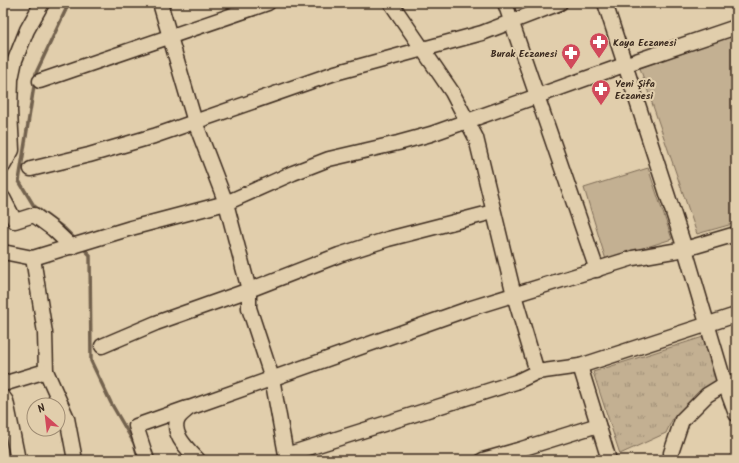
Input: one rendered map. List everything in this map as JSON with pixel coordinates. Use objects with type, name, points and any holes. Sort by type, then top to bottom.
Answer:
[{"type":"street","points":[[3,166],[12,150],[10,105],[11,79],[27,30],[42,3]]},
{"type":"street","points":[[160,3],[195,122],[226,203],[249,290],[250,308],[272,378],[287,457],[516,382],[537,372],[580,366],[736,315]]},
{"type":"street","points":[[40,81],[268,3]]},
{"type":"street","points":[[391,3],[452,92],[476,138],[514,295],[537,372]]},
{"type":"street","points":[[505,3],[510,22],[538,96],[597,270]]},
{"type":"street","points":[[31,168],[89,156],[195,122],[335,73],[422,48],[482,33],[560,3]]},
{"type":"street","points":[[605,3],[708,324],[730,382],[736,414]]},
{"type":"street","points":[[3,252],[33,258],[131,228],[226,203],[329,158],[398,143],[468,121],[624,65],[736,27]]},
{"type":"street","points":[[3,198],[15,221],[34,215],[53,229],[73,247]]},
{"type":"street","points":[[102,346],[156,323],[249,290],[339,255],[381,241],[493,212]]},
{"type":"street","points":[[147,460],[136,426],[468,309],[633,258],[685,249],[736,234]]},
{"type":"street","points":[[33,258],[44,333],[46,372],[67,418],[75,460]]},
{"type":"street","points":[[580,366],[609,460]]},
{"type":"street","points":[[3,384],[46,372]]},
{"type":"street","points":[[673,460],[671,453],[682,420],[707,395],[730,382]]},
{"type":"street","points":[[3,397],[6,401],[18,460]]},
{"type":"street","points":[[189,408],[178,420],[176,430],[183,444],[198,460]]},
{"type":"street","points":[[483,460],[517,456],[598,425]]},
{"type":"green space","points":[[736,34],[736,223],[697,234],[640,68]]},
{"type":"green space","points":[[648,168],[672,239],[606,260],[584,188]]},
{"type":"green space","points":[[703,337],[719,382],[673,418],[666,433],[620,454],[593,372]]},
{"type":"waterway","points":[[69,3],[36,73],[19,181],[34,206],[65,229],[77,241]]},
{"type":"waterway","points":[[82,247],[90,255],[91,361],[111,403],[134,443],[139,460]]},
{"type":"place","name":"Kaya Eczanesi","points":[[599,59]]},
{"type":"place","name":"Burak Eczanesi","points":[[571,70]]},
{"type":"place","name":"Yeni Şifa Eczanesi","points":[[601,106]]}]
